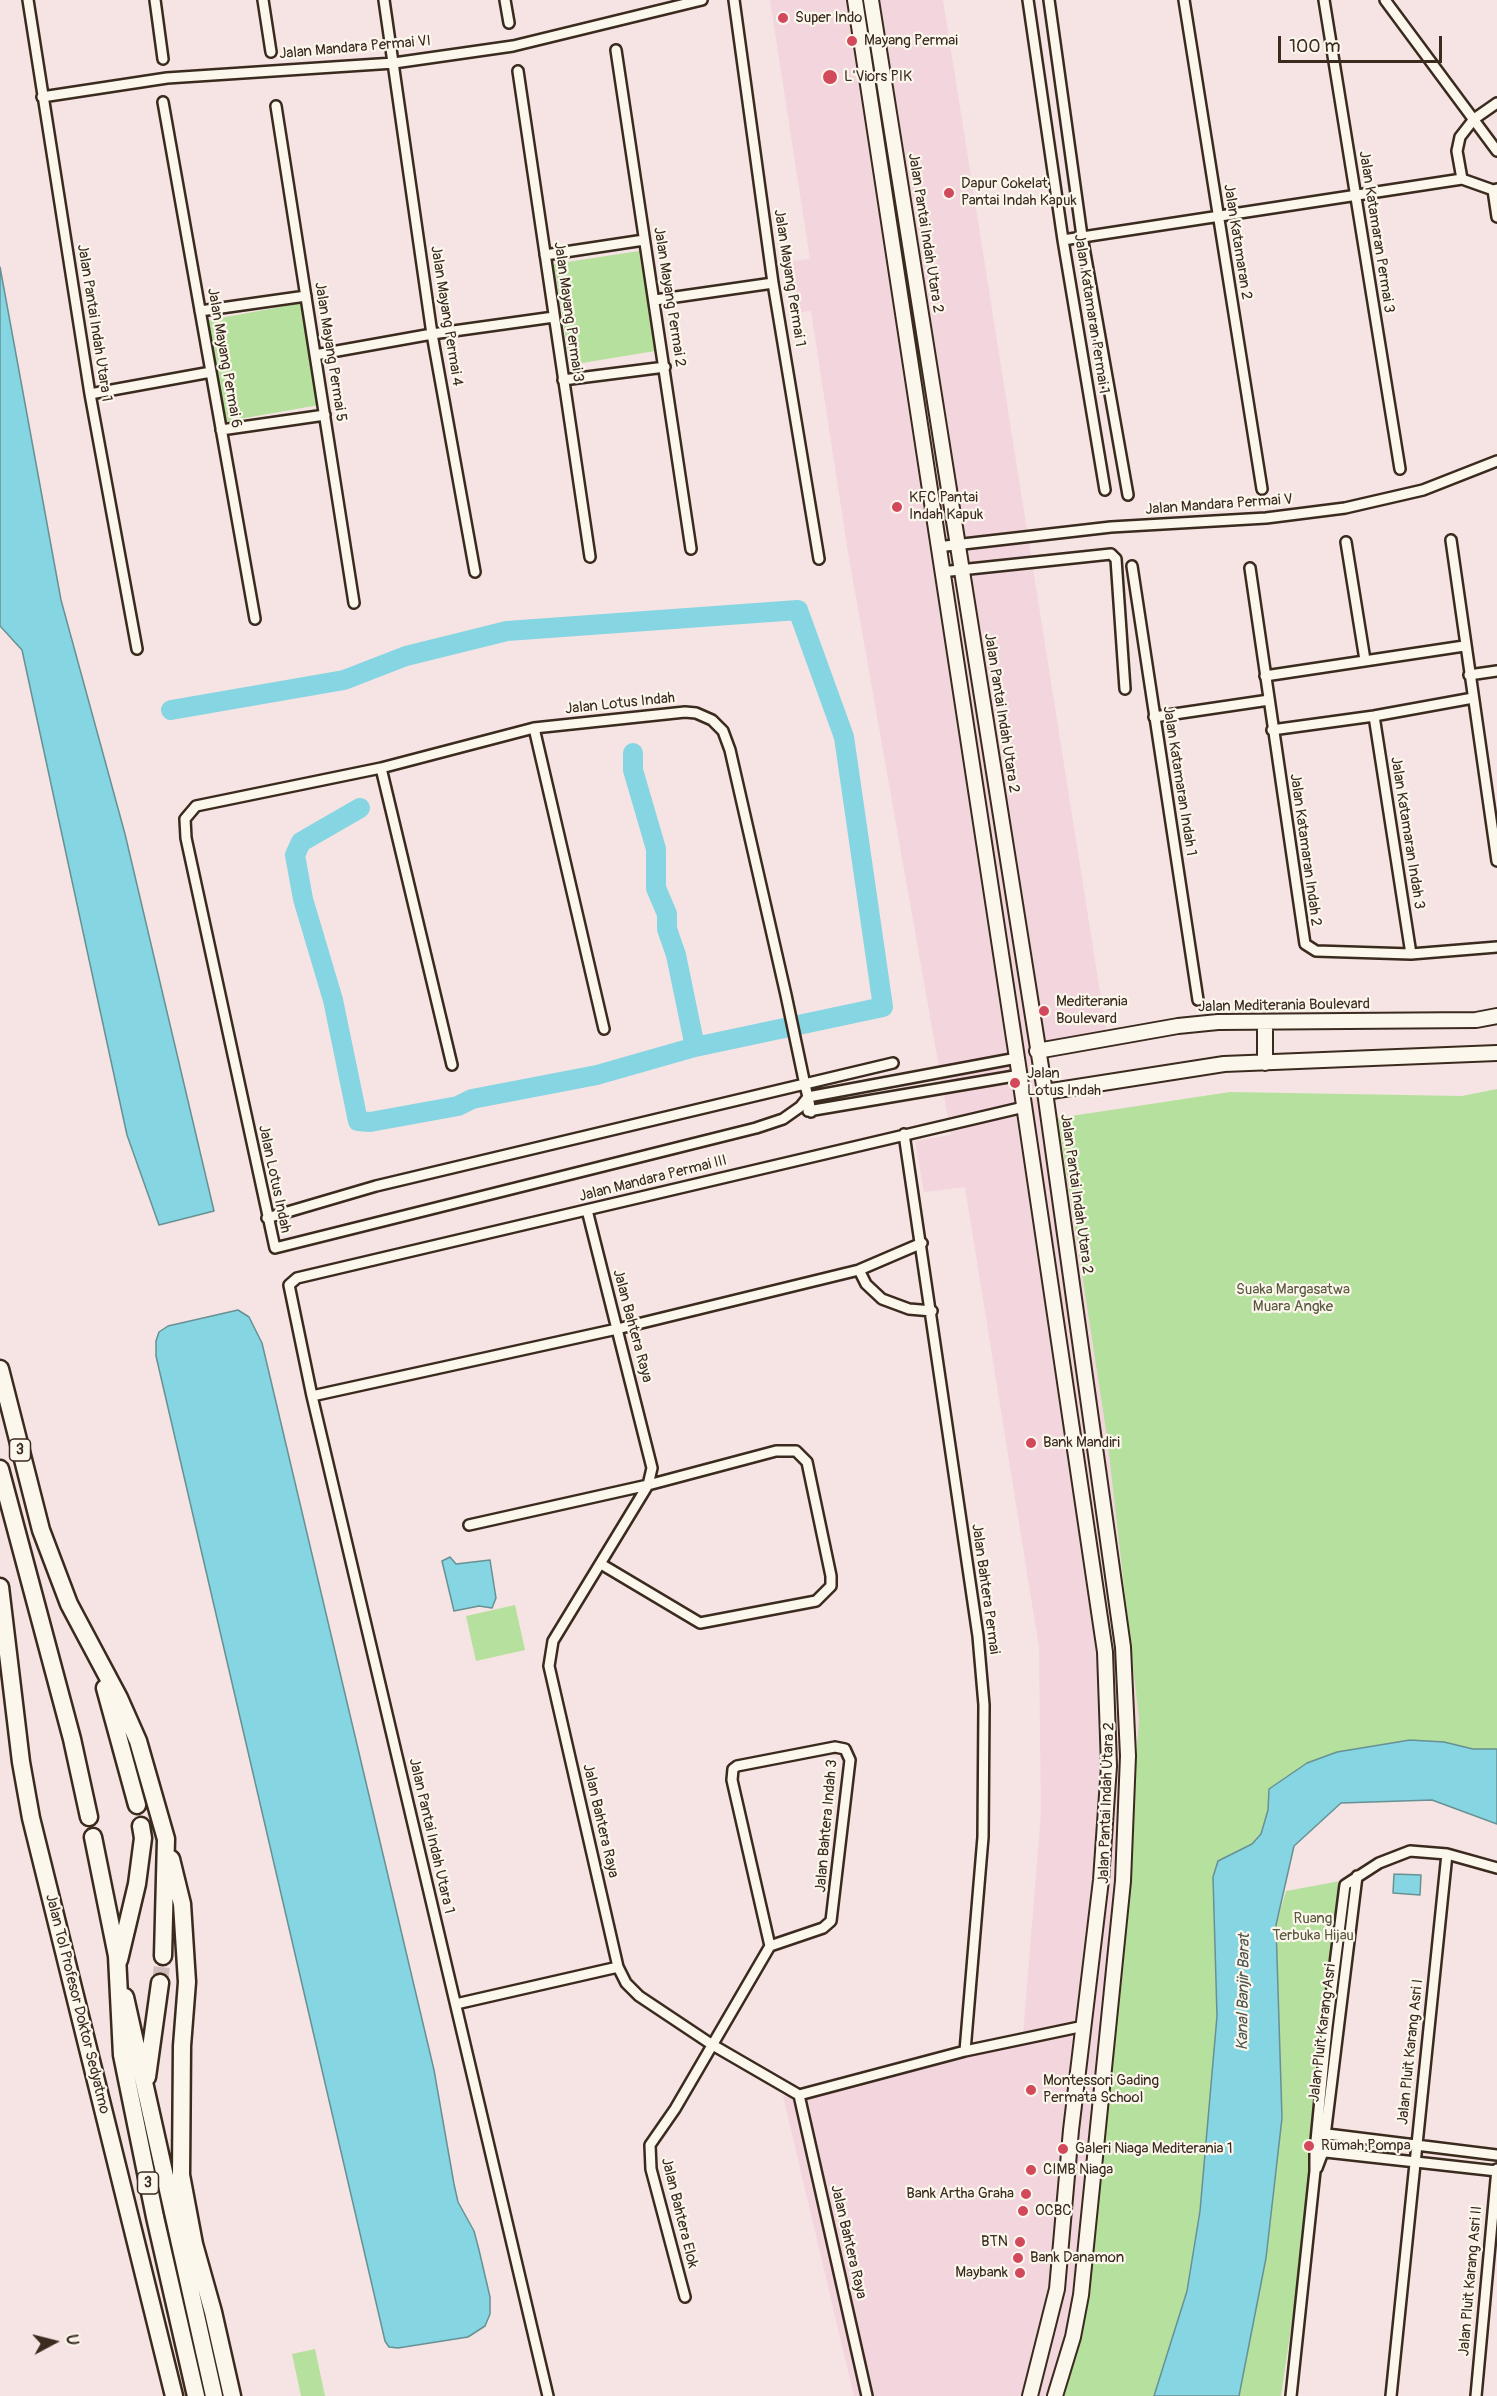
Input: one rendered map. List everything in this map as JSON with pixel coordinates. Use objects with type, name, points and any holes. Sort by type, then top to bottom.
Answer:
[{"type":"highway","name":"3","points":[[0,1369],[41,1530],[69,1604],[119,1698],[138,1742],[166,1839],[163,1956]]},
{"type":"highway","name":"3","points":[[0,1469],[72,1739],[89,1817]]},
{"type":"highway","name":"Jalan Tol Profesor Doktor Sedyatmo","points":[[0,1587],[21,1762],[31,1818],[174,2396]]},
{"type":"highway","points":[[94,1653],[129,1770],[137,1805]]},
{"type":"highway","points":[[117,1966],[124,1946],[137,1884],[142,1838],[141,1826]]},
{"type":"highway","name":"Jalan Tol Profesor Doktor Sedyatmo","points":[[93,1837],[117,1966],[214,2396]]},
{"type":"highway","points":[[166,1839],[182,1904],[187,1982],[182,2066],[181,2175],[194,2244],[213,2312],[232,2396]]},
{"type":"highway","name":"Jalan Tol Profesor Doktor Sedyatmo","points":[[117,1966],[122,2055],[154,2217],[196,2396]]},
{"type":"highway","name":"Jalan Tol Profesor Doktor Sedyatmo","points":[[145,2087],[160,1983]]},
{"type":"highway","points":[[164,2396],[165,2363]]},
{"type":"street","name":"Jalan Pantai Indah Utara 1","points":[[28,0],[90,394],[137,649]]},
{"type":"street","points":[[155,0],[163,59]]},
{"type":"street","points":[[263,0],[271,51]]},
{"type":"street","name":"Jalan Mayang Permai 4","points":[[384,0],[432,334],[475,572]]},
{"type":"street","points":[[505,0],[509,23]]},
{"type":"street","name":"Jalan Mandara Permai VI","points":[[42,98],[167,78],[394,63],[513,46],[702,0]]},
{"type":"street","name":"Jalan Mayang Permai 1","points":[[734,0],[773,283],[819,559]]},
{"type":"street","name":"Jalan Pantai Indah Utara 2","points":[[855,0],[937,547],[1020,1074],[1105,1652],[1109,1766],[1101,1880],[1057,2289],[1030,2396]]},
{"type":"street","name":"Jalan Pantai Indah Utara 2","points":[[871,0],[1045,1092],[1123,1647],[1128,1756],[1123,1881],[1081,2295],[1073,2337],[1055,2396]]},
{"type":"street","name":"Jalan Katamaran Permai 1","points":[[1029,0],[1063,240],[1106,490]]},
{"type":"street","points":[[1049,0],[1082,236],[1128,495]]},
{"type":"street","name":"Jalan Katamaran 2","points":[[1184,0],[1262,489]]},
{"type":"street","name":"Jalan Katamaran Permai 3","points":[[1324,0],[1400,469]]},
{"type":"street","points":[[1385,0],[1497,152]]},
{"type":"street","name":"Jalan Mayang Permai 2","points":[[616,50],[691,549]]},
{"type":"street","name":"Jalan Mayang Permai 3","points":[[518,71],[590,557]]},
{"type":"street","name":"Jalan Mayang Permai 6","points":[[163,102],[255,619]]},
{"type":"street","points":[[1462,179],[1457,143],[1474,119],[1497,103]]},
{"type":"street","name":"Jalan Mayang Permai 5","points":[[276,106],[354,603]]},
{"type":"street","points":[[1063,240],[1462,179],[1495,190],[1497,217]]},
{"type":"street","points":[[545,255],[644,240]]},
{"type":"street","points":[[655,300],[773,283]]},
{"type":"street","points":[[200,311],[306,296]]},
{"type":"street","points":[[315,355],[432,334],[554,317]]},
{"type":"street","points":[[563,380],[665,367]]},
{"type":"street","points":[[90,394],[211,372]]},
{"type":"street","points":[[221,430],[325,415]]},
{"type":"street","name":"Jalan Mandara Permai V","points":[[937,547],[1112,527],[1266,518],[1345,508],[1423,490],[1497,461]]},
{"type":"street","points":[[1451,540],[1464,646],[1497,861]]},
{"type":"street","points":[[1346,542],[1365,660]]},
{"type":"street","points":[[941,572],[1111,554],[1116,559],[1125,689]]},
{"type":"street","name":"Jalan Katamaran Indah 1","points":[[1132,566],[1198,1000]]},
{"type":"street","name":"Jalan Katamaran Indah 2","points":[[1250,568],[1272,730],[1303,936],[1307,947],[1316,951],[1411,954],[1497,947]]},
{"type":"street","points":[[1265,676],[1464,646]]},
{"type":"street","points":[[1469,675],[1497,671]]},
{"type":"street","points":[[1272,730],[1374,716],[1473,698]]},
{"type":"street","points":[[1154,717],[1269,700]]},
{"type":"street","name":"Jalan Lotus Indah","points":[[808,1096],[800,1107],[783,1119],[756,1128],[275,1248],[186,838],[185,819],[196,806],[381,768],[534,728],[696,712],[712,720],[723,731],[730,750],[787,1000],[808,1096],[811,1112]]},
{"type":"street","name":"Jalan Katamaran Indah 3","points":[[1374,716],[1411,954]]},
{"type":"street","points":[[534,728],[604,1029]]},
{"type":"street","points":[[381,768],[452,1065]]},
{"type":"street","points":[[800,1107],[811,1112],[1020,1074],[1025,1056],[1020,1018],[1030,1005]]},
{"type":"street","name":"Jalan Mediterania Boulevard","points":[[1037,1051],[1178,1026],[1218,1022],[1476,1020],[1497,1016]]},
{"type":"street","points":[[1265,1022],[1265,1063]]},
{"type":"street","points":[[1045,1092],[1224,1064],[1497,1053]]},
{"type":"street","points":[[808,1096],[1017,1058]]},
{"type":"street","points":[[267,1218],[376,1186],[893,1064]]},
{"type":"street","name":"Jalan Mandara Permai III","points":[[290,1282],[297,1278],[1024,1107]]},
{"type":"street","name":"Jalan Bahtera Permai","points":[[904,1134],[922,1243],[978,1636],[984,1705],[983,1837],[965,2051]]},
{"type":"street","name":"Jalan Bahtera Raya","points":[[587,1210],[652,1468],[648,1485],[553,1641],[549,1666],[618,1967],[626,1983],[639,1996],[711,2044],[799,2095],[867,2396]]},
{"type":"street","points":[[312,1396],[617,1329],[859,1270],[922,1243]]},
{"type":"street","points":[[859,1270],[866,1284],[882,1299],[909,1309],[932,1311]]},
{"type":"street","name":"Jalan Pantai Indah Utara 1","points":[[290,1282],[290,1295],[312,1396],[549,2396]]},
{"type":"street","points":[[469,1525],[648,1485],[776,1451],[796,1451],[807,1462],[831,1576],[831,1586],[816,1601],[700,1623],[601,1564]]},
{"type":"street","name":"Jalan Bahtera Indah 3","points":[[835,1747],[845,1749],[850,1760],[831,1922],[823,1928],[770,1946],[732,1780],[733,1769],[737,1766],[835,1747]]},
{"type":"street","points":[[1357,1876],[1397,1854],[1420,1851],[1447,1854],[1497,1868]]},
{"type":"street","name":"Jalan Pluit Karang Asri I","points":[[1391,2396],[1447,1854]]},
{"type":"street","name":"Jalan Pluit Karang Asri","points":[[1291,2396],[1321,2133],[1341,1910],[1345,1885],[1357,1876]]},
{"type":"street","name":"Jalan Pluit Karang Asri","points":[[1321,2133],[1357,1876]]},
{"type":"street","points":[[1341,1910],[1353,1912]]},
{"type":"street","points":[[711,2044],[770,1946]]},
{"type":"street","points":[[456,2004],[618,1967]]},
{"type":"street","points":[[799,2095],[965,2051],[1084,2026]]},
{"type":"street","name":"Jalan Bahtera Elok","points":[[685,2297],[649,2155],[650,2145],[675,2109],[711,2044]]},
{"type":"street","points":[[1321,2133],[1497,2156]]},
{"type":"street","points":[[1319,2151],[1497,2170]]},
{"type":"street","name":"Jalan Pluit Karang Asri II","points":[[1476,2396],[1497,2170]]},
{"type":"shaded area","points":[[770,0],[943,0],[1106,1030],[1046,1041],[1107,1437],[1139,1719],[1116,2013],[1088,2292],[1065,2396],[854,2396],[783,2096],[1023,2036],[1041,1813],[1039,1647],[965,1187],[924,1192],[915,1141],[951,1135],[848,552],[811,311],[792,313],[784,262],[810,259]]},
{"type":"green space","points":[[639,251],[655,351],[570,365],[554,264]]},
{"type":"green space","points":[[302,303],[319,405],[222,422],[204,321]]},
{"type":"green space","name":"Suaka Margasatwa Muara Angke","points":[[1497,1089],[1497,1749],[1473,1749],[1444,1742],[1410,1740],[1337,1752],[1307,1763],[1269,1789],[1268,1810],[1261,1834],[1252,1844],[1218,1861],[1213,1877],[1217,2016],[1200,2211],[1187,2291],[1168,2359],[1154,2396],[1065,2396],[1088,2292],[1116,2013],[1139,1719],[1107,1437],[1058,1118],[1230,1092],[1462,1096]]},
{"type":"green space","points":[[515,1605],[525,1650],[476,1661],[466,1616]]},
{"type":"green space","name":"Ruang Terbuka Hijau","points":[[1357,1878],[1281,2396],[1239,2396],[1266,2258],[1282,2118],[1276,1925],[1286,1891]]},
{"type":"green space","points":[[315,2349],[325,2396],[301,2396],[292,2354]]},
{"type":"water","points":[[0,267],[61,600],[125,834],[214,1211],[159,1225],[127,1135],[22,650],[0,626]]},
{"type":"water","points":[[238,1310],[249,1317],[262,1343],[434,2070],[458,2202],[474,2231],[490,2297],[490,2314],[485,2326],[468,2337],[398,2348],[389,2347],[385,2341],[156,1356],[156,1341],[159,1332],[168,1326]]},
{"type":"water","points":[[450,1557],[456,1564],[490,1560],[496,1598],[492,1608],[479,1606],[454,1611],[442,1561]]},
{"type":"water","name":"Kanal Banjir Barat","points":[[1410,1740],[1444,1742],[1473,1749],[1497,1749],[1497,1824],[1432,1800],[1341,1803],[1294,1846],[1276,1925],[1282,2118],[1266,2258],[1239,2396],[1154,2396],[1187,2291],[1200,2211],[1217,2016],[1213,1877],[1218,1861],[1252,1844],[1261,1834],[1268,1810],[1269,1789],[1307,1763],[1337,1752]]},
{"type":"water","points":[[1394,1874],[1421,1875],[1420,1895],[1393,1893]]},
{"type":"waterway","points":[[171,710],[344,680],[406,656],[507,631],[798,610],[844,737],[883,1007],[695,1047],[597,1075],[472,1099],[458,1106],[370,1122],[358,1121],[333,1000],[303,899],[295,855],[301,842],[360,808]]},
{"type":"waterway","points":[[633,753],[633,770],[656,849],[656,888],[667,914],[667,929],[676,955],[695,1047]]},
{"type":"tunnel","points":[[160,1983],[163,1956]]},
{"type":"place","name":"Super Indo","points":[[783,18]]},
{"type":"place","name":"Mayang Permai","points":[[852,41]]},
{"type":"place","name":"L'Viors PIK","points":[[830,77]]},
{"type":"place","name":"Dapur Cokelat Pantai Indah Kapuk","points":[[949,193]]},
{"type":"place","name":"KFC Pantai Indah Kapuk","points":[[897,507]]},
{"type":"place","name":"Mediterania Boulevard","points":[[1044,1011]]},
{"type":"place","name":"Jalan Lotus Indah","points":[[1015,1083]]},
{"type":"place","name":"Bank Mandiri","points":[[1031,1443]]},
{"type":"place","name":"Montessori Gading Permata School","points":[[1031,2090]]},
{"type":"place","name":"Rumah Pompa","points":[[1309,2146]]},
{"type":"place","name":"Galeri Niaga Mediterania 1","points":[[1063,2149]]},
{"type":"place","name":"CIMB Niaga","points":[[1031,2170]]},
{"type":"place","name":"Bank Artha Graha","points":[[1026,2194]]},
{"type":"place","name":"OCBC","points":[[1023,2211]]},
{"type":"place","name":"BTN","points":[[1020,2242]]},
{"type":"place","name":"Bank Danamon","points":[[1018,2258]]},
{"type":"place","name":"Maybank","points":[[1020,2273]]}]
